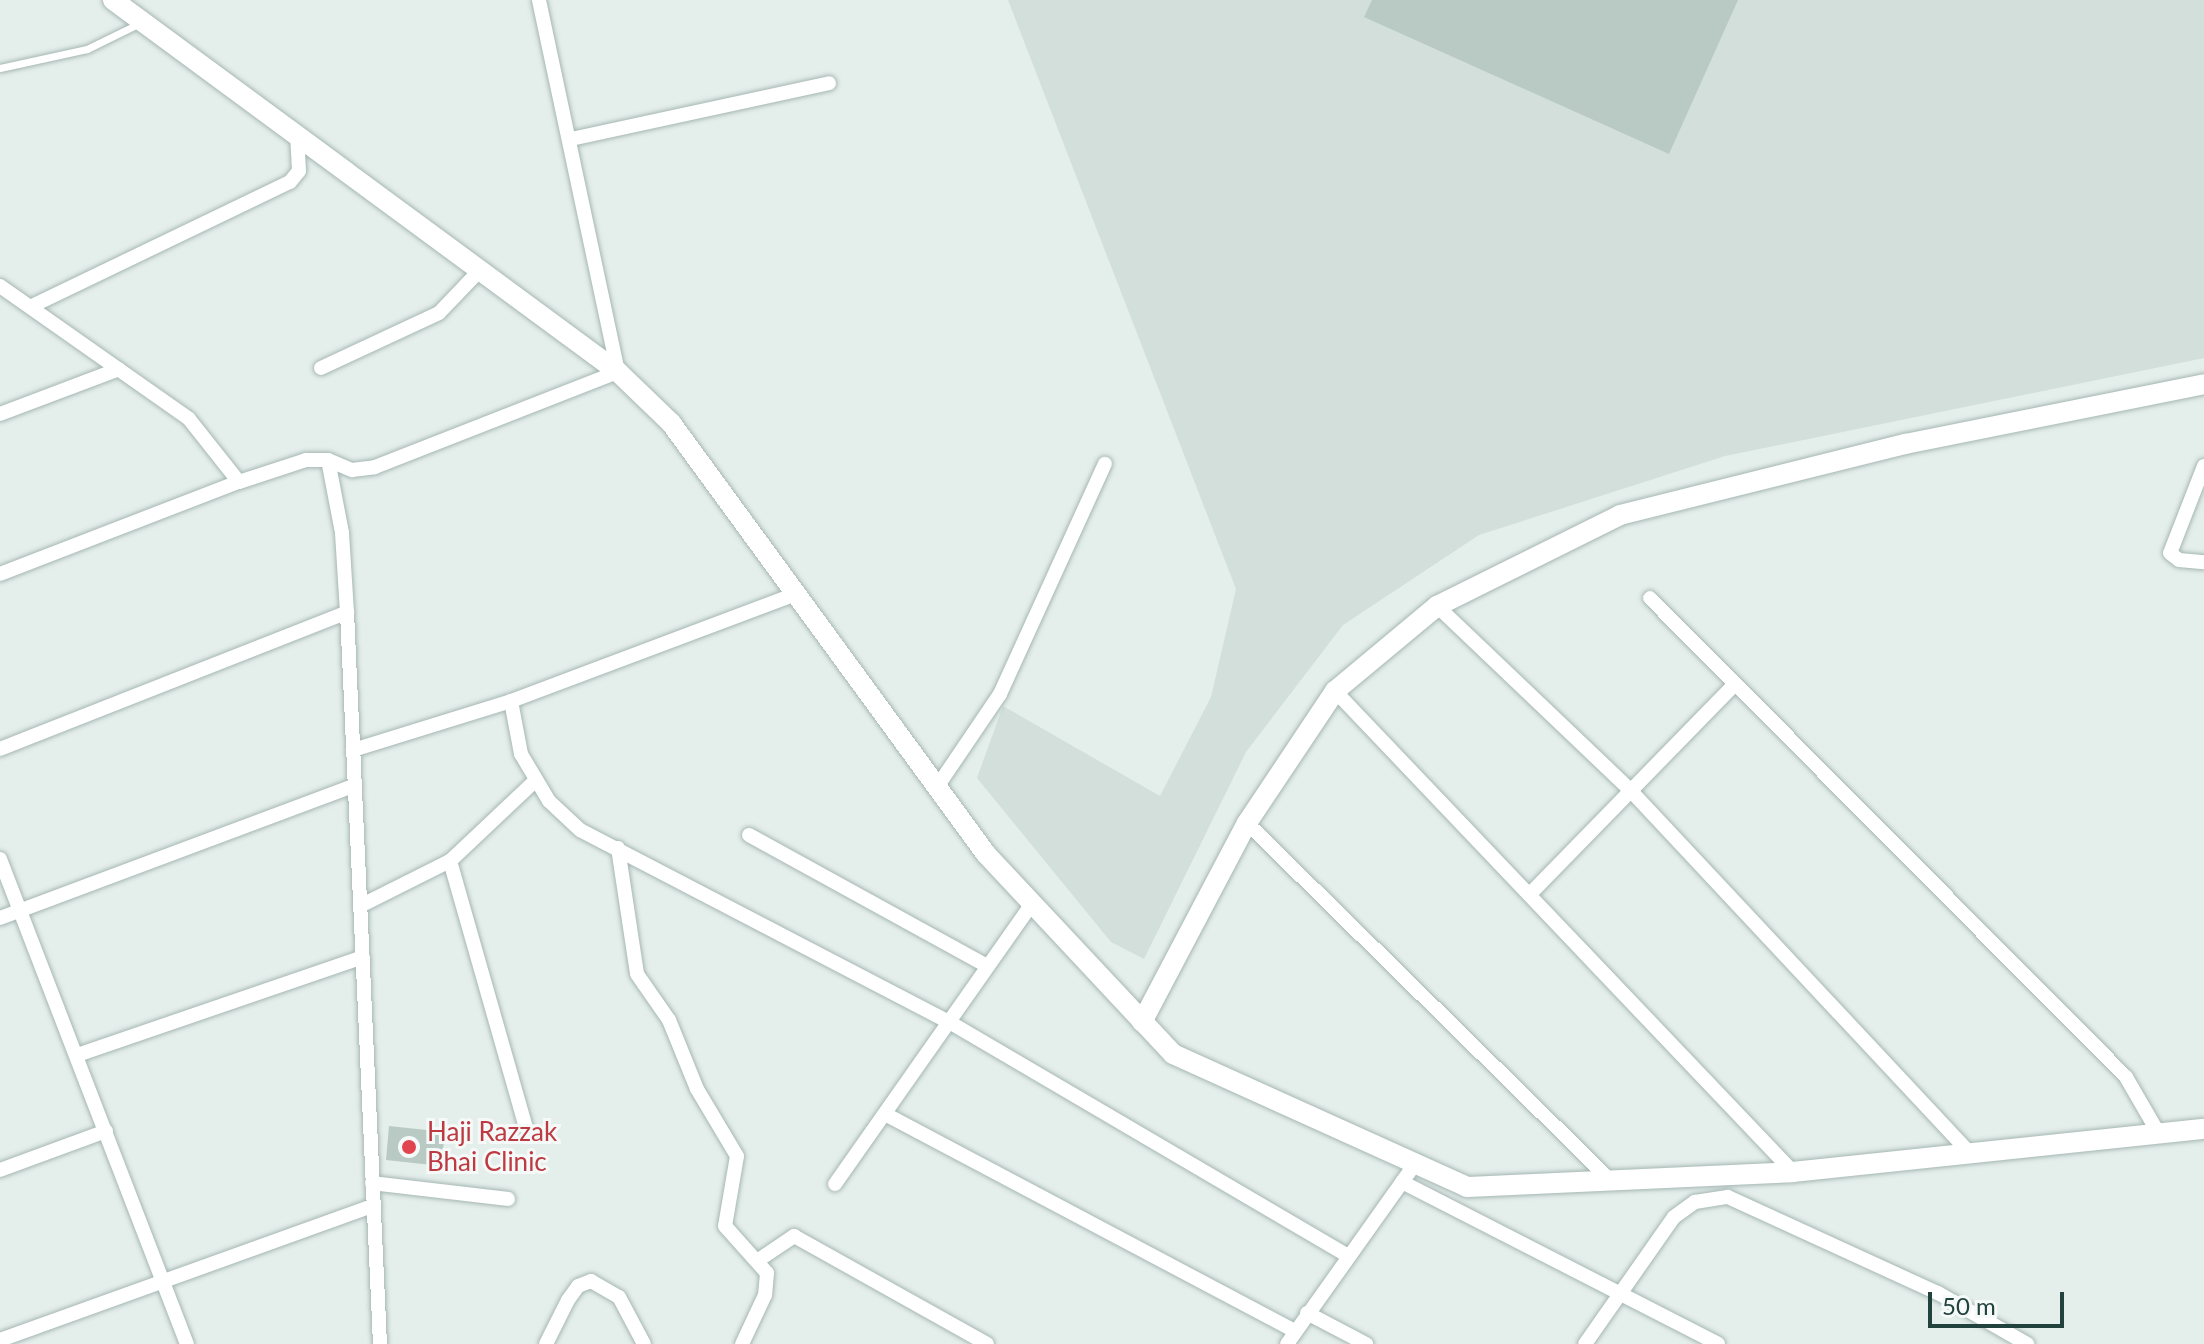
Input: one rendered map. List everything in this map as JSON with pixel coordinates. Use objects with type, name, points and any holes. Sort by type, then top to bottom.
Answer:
[{"type":"street","points":[[113,0],[618,372],[671,423],[986,854],[1173,1054],[1467,1187],[1793,1172],[2204,1129]]},
{"type":"street","points":[[539,0],[571,139],[618,372]]},
{"type":"street","points":[[571,139],[829,83]]},
{"type":"street","points":[[32,306],[290,182],[299,171],[297,135]]},
{"type":"street","points":[[321,368],[439,313],[481,269]]},
{"type":"street","points":[[0,286],[189,419],[239,482]]},
{"type":"street","points":[[0,414],[119,369]]},
{"type":"street","points":[[0,574],[239,482],[306,460],[328,460],[352,470],[375,467],[618,372]]},
{"type":"street","points":[[1142,1022],[1247,823],[1335,691],[1437,606],[1620,515],[1905,444],[2204,384]]},
{"type":"street","points":[[328,460],[342,533],[347,612],[380,1344]]},
{"type":"street","points":[[937,787],[1000,694],[1105,464]]},
{"type":"street","points":[[2204,466],[2170,553],[2179,560],[2204,562]]},
{"type":"street","points":[[353,750],[511,701],[796,594]]},
{"type":"street","points":[[1650,598],[2126,1077],[2159,1134]]},
{"type":"street","points":[[1437,606],[1632,792],[1971,1154]]},
{"type":"street","points":[[0,749],[347,612]]},
{"type":"street","points":[[1531,893],[1735,684]]},
{"type":"street","points":[[1335,691],[1531,893],[1793,1172]]},
{"type":"street","points":[[511,701],[517,741],[536,780],[569,822],[951,1023],[1348,1256]]},
{"type":"street","points":[[360,906],[450,861],[536,780]]},
{"type":"street","points":[[0,918],[355,785]]},
{"type":"street","points":[[1247,823],[1611,1181]]},
{"type":"street","points":[[749,835],[987,966]]},
{"type":"street","points":[[618,848],[637,974],[669,1020],[697,1089],[733,1144],[737,1156],[725,1226],[757,1261],[769,1281],[742,1344]]},
{"type":"street","points":[[0,859],[187,1344]]},
{"type":"street","points":[[450,861],[526,1127]]},
{"type":"street","points":[[835,1184],[951,1023],[1033,902]]},
{"type":"street","points":[[77,1055],[363,957]]},
{"type":"street","points":[[885,1114],[1291,1338],[1415,1164]]},
{"type":"street","points":[[0,1170],[106,1131]]},
{"type":"street","points":[[1402,1182],[1718,1344]]},
{"type":"street","points":[[372,1183],[508,1199]]},
{"type":"street","points":[[1585,1344],[1674,1217],[1695,1202],[1728,1197],[1938,1293],[2027,1344]]},
{"type":"street","points":[[0,1340],[373,1206]]},
{"type":"street","points":[[757,1261],[794,1236],[987,1344]]},
{"type":"street","points":[[546,1344],[568,1300],[578,1286],[591,1281],[619,1297],[644,1344]]},
{"type":"street","points":[[1307,1313],[1366,1344]]},
{"type":"lane","points":[[0,68],[87,49],[142,22]]},
{"type":"shaded area","points":[[1008,0],[2204,0],[2204,358],[1725,456],[1479,535],[1343,625],[1246,752],[1144,959],[1111,942],[977,778],[1003,706],[1160,796],[1211,697],[1236,589]]},
{"type":"building","points":[[1372,0],[1738,0],[1669,154],[1364,17]]},
{"type":"building","points":[[389,1126],[445,1132],[441,1166],[386,1160]]},
{"type":"place","name":"Haji Razzak Bhai Clinic","points":[[409,1147]]}]
